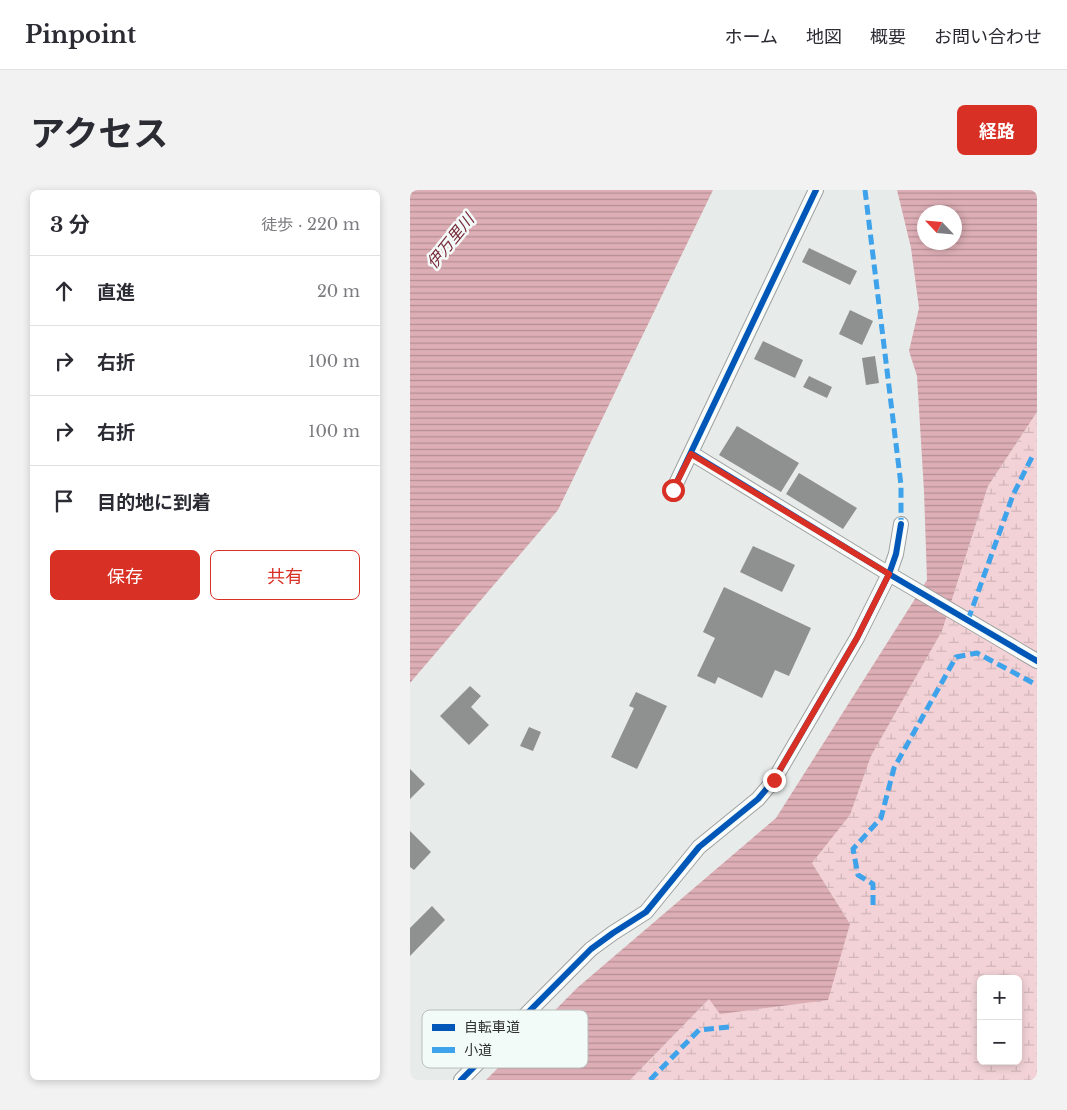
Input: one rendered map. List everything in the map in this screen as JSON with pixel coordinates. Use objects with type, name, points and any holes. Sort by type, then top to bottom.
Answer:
[{"type":"street","points":[[673,490],[816,190]]},
{"type":"street","points":[[691,454],[902,582],[1037,661]]},
{"type":"street","points":[[531,1010],[591,950],[646,912],[699,847],[758,799],[774,780],[857,638],[889,574],[896,554],[901,524]]},
{"type":"street","points":[[461,1080],[473,1068]]},
{"type":"green space","points":[[1037,412],[1037,1080],[630,1080],[709,999],[850,924],[812,863],[850,815],[871,756],[942,631],[988,486]]},
{"type":"water","name":"伊万里川","points":[[410,190],[713,190],[558,510],[410,683]]},
{"type":"water","points":[[897,190],[1037,190],[1037,412],[988,486],[942,631],[871,756],[850,815],[812,863],[850,924],[828,1000],[720,1014],[709,999],[630,1080],[486,1080],[498,1068],[588,1068],[588,1010],[555,1010],[577,988],[776,818],[927,580],[917,376],[909,351],[919,308],[911,248]]},
{"type":"building","points":[[809,248],[857,271],[850,285],[802,262]]},
{"type":"building","points":[[850,310],[873,321],[862,345],[839,334]]},
{"type":"building","points":[[763,341],[803,360],[795,378],[754,359]]},
{"type":"building","points":[[875,356],[879,383],[866,385],[862,358]]},
{"type":"building","points":[[809,376],[832,387],[827,398],[803,387]]},
{"type":"building","points":[[737,426],[799,463],[781,492],[719,455]]},
{"type":"building","points":[[799,473],[857,508],[843,529],[786,494]]},
{"type":"building","points":[[753,546],[795,565],[782,592],[740,572]]},
{"type":"building","points":[[724,587],[811,628],[789,676],[775,670],[762,698],[718,677],[715,684],[697,676],[715,638],[703,632]]},
{"type":"building","points":[[470,686],[481,696],[471,707],[489,725],[469,745],[440,716]]},
{"type":"building","points":[[636,692],[667,706],[637,769],[611,757],[634,708],[629,706]]},
{"type":"building","points":[[529,727],[541,732],[533,751],[520,746]]},
{"type":"building","points":[[410,769],[425,784],[410,799]]},
{"type":"building","points":[[410,831],[431,852],[414,870],[410,867]]},
{"type":"building","points":[[432,906],[445,920],[410,956],[410,928]]},
{"type":"marked path","points":[[865,190],[901,485],[901,524]]},
{"type":"marked path","points":[[968,620],[1013,495],[1034,453]]},
{"type":"marked path","points":[[873,905],[873,884],[858,875],[853,849],[881,818],[894,768],[956,657],[977,653],[1037,685]]},
{"type":"marked path","points":[[650,1080],[699,1030],[730,1027]]},
{"type":"cycle path","points":[[673,490],[816,190]]},
{"type":"cycle path","points":[[691,453],[889,574],[1037,661]]},
{"type":"cycle path","points":[[530,1010],[591,949],[646,912],[699,847],[758,799],[774,780],[857,638],[889,574],[896,554],[901,524]]},
{"type":"cycle path","points":[[461,1080],[473,1068]]},
{"type":"route","points":[[673,490],[691,454],[889,574],[857,638],[774,780]]}]
